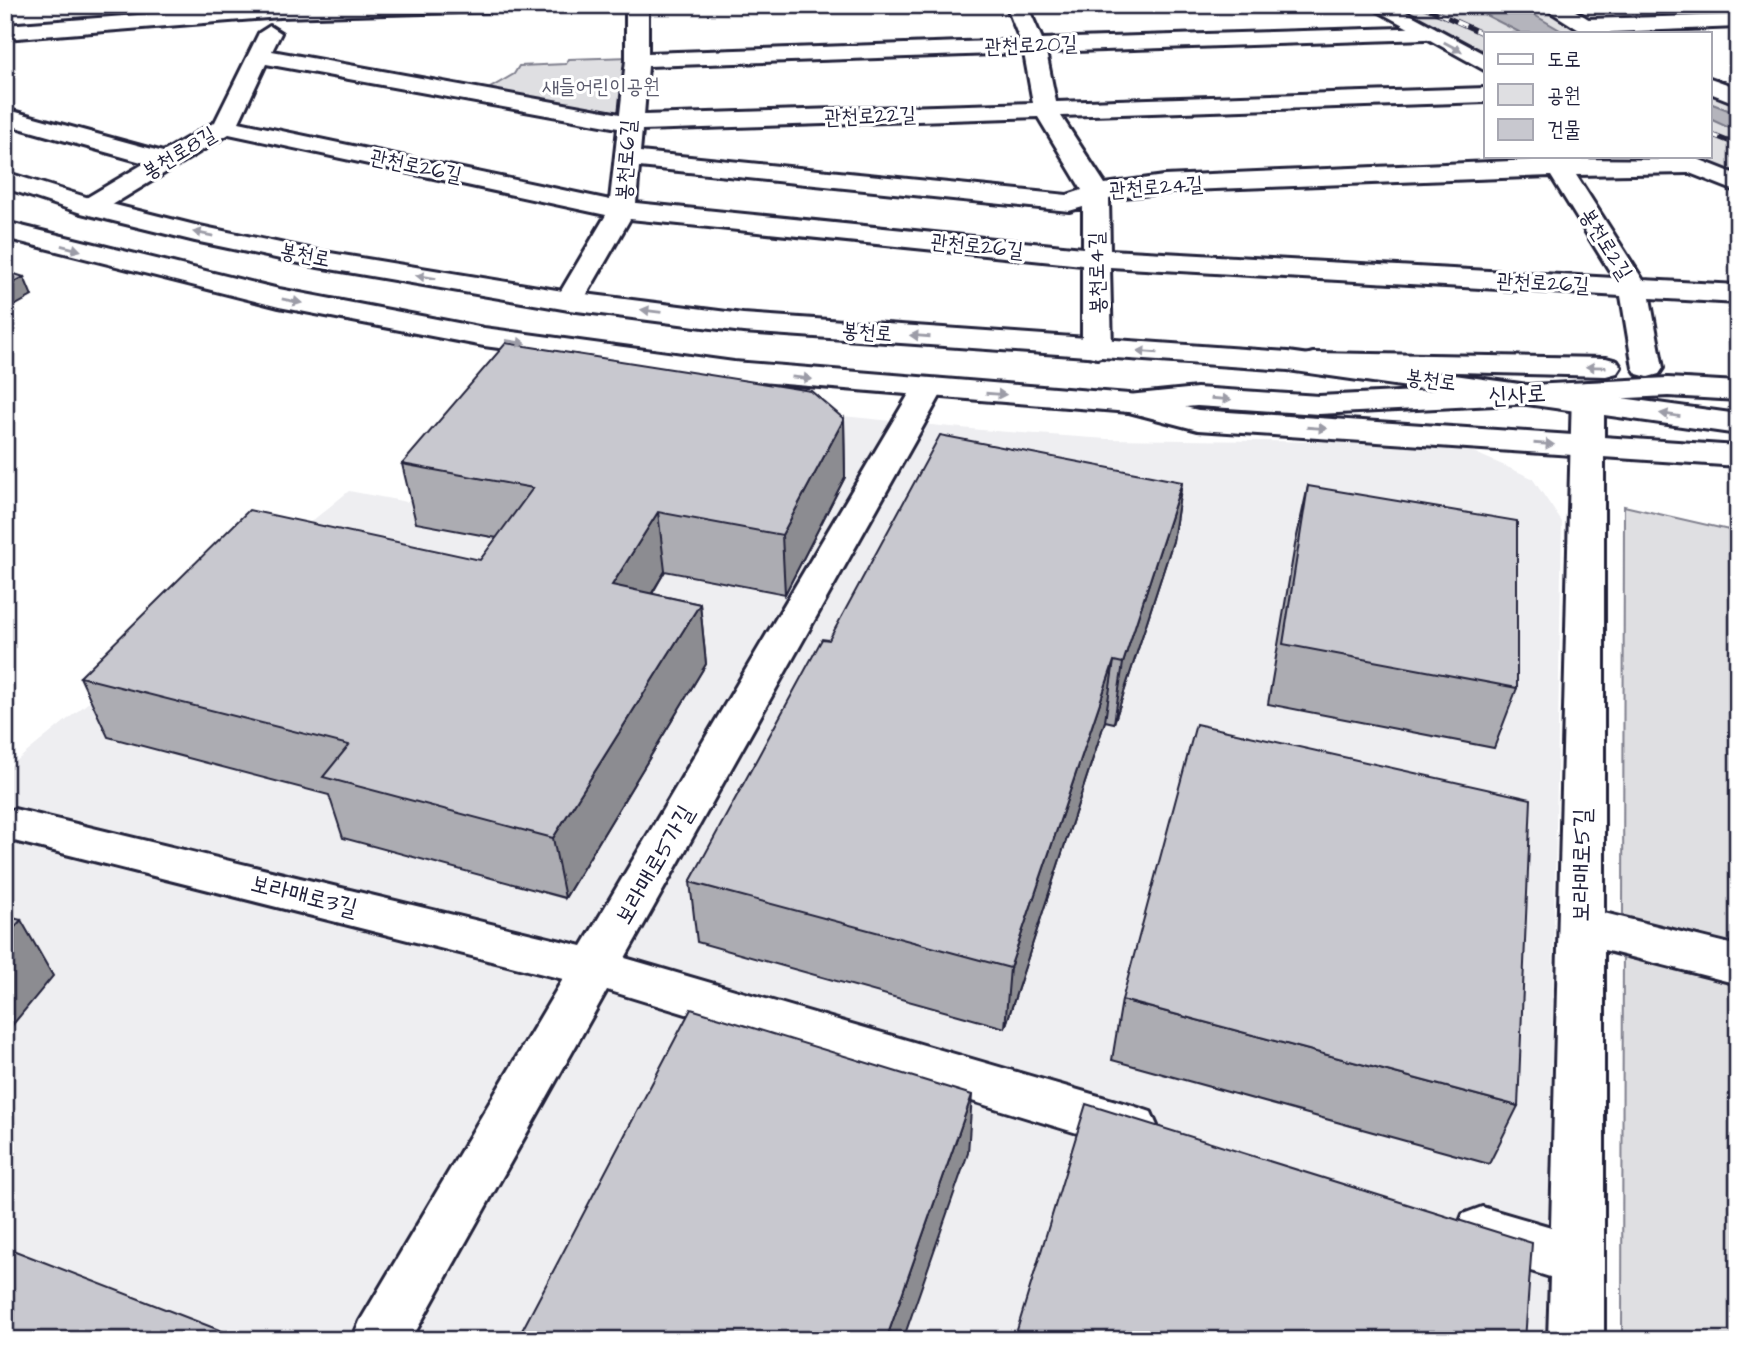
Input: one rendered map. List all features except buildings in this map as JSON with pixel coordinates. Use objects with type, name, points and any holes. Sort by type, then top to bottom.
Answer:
[{"type":"street","points":[[5,32],[142,13],[495,5]]},
{"type":"street","name":"봉천로6길","points":[[569,301],[622,210],[628,158],[628,123],[637,60],[637,5]]},
{"type":"street","points":[[1016,5],[1033,44],[1046,111],[1096,191]]},
{"type":"street","points":[[1377,5],[1484,63]]},
{"type":"street","points":[[1550,5],[1593,30],[1738,21]]},
{"type":"street","name":"봉천로8길","points":[[90,207],[225,126],[282,8]]},
{"type":"street","name":"관천로20길","points":[[637,60],[1033,44],[1426,33]]},
{"type":"street","name":"관천로22길","points":[[260,56],[628,123],[1484,95]]},
{"type":"street","points":[[1712,86],[1738,97]]},
{"type":"street","points":[[5,116],[166,161]]},
{"type":"street","name":"관천로26길","points":[[225,126],[622,210],[1098,258],[1738,294]]},
{"type":"street","name":"관천로24길","points":[[628,158],[1069,203],[1096,191],[1380,173],[1678,160]]},
{"type":"street","points":[[1678,160],[1738,184]]},
{"type":"street","name":"봉천로2길","points":[[1558,167],[1634,288],[1648,368]]},
{"type":"street","name":"봉천로","points":[[5,180],[90,207],[318,259],[569,301],[743,323],[1288,361],[1536,394]]},
{"type":"street","name":"봉천로4길","points":[[1096,191],[1097,349]]},
{"type":"street","name":"봉천로","points":[[5,230],[105,257],[329,308],[586,354],[928,389],[1129,403],[1198,420],[1738,456]]},
{"type":"street","points":[[734,371],[678,355],[667,347],[667,339],[690,329],[743,323]]},
{"type":"street","name":"신사로","points":[[1288,361],[1648,368],[1738,375]]},
{"type":"street","name":"신사로","points":[[1129,403],[1197,397],[1319,405],[1536,394],[1588,397],[1668,387],[1738,391]]},
{"type":"street","name":"보라매로5가길","points":[[380,1340],[928,389]]},
{"type":"street","points":[[1588,397],[1738,424]]},
{"type":"street","name":"보라매로5길","points":[[1576,1340],[1588,397]]},
{"type":"street","name":"보라매로3길","points":[[14,825],[595,968],[1181,1143]]},
{"type":"street","points":[[1582,926],[1738,965]]},
{"type":"street","points":[[1445,1221],[1577,1260]]},
{"type":"shaded area","points":[[1466,5],[1517,5],[1563,32],[1519,32]]},
{"type":"shaded area","points":[[1712,104],[1738,114],[1738,132],[1712,120]]},
{"type":"shaded area","points":[[517,383],[981,430],[1107,439],[1332,442],[1471,451],[1532,478],[1562,522],[1546,1340],[5,1340],[5,770],[349,491],[407,502]]},
{"type":"green space","points":[[1384,5],[1548,5],[1598,32],[1484,32],[1484,57]]},
{"type":"green space","name":"새들어린이공원","points":[[630,57],[625,118],[485,91],[514,74],[519,66],[566,64],[569,59]]},
{"type":"green space","points":[[1712,89],[1738,99],[1738,175],[1699,158],[1712,158]]},
{"type":"green space","points":[[1624,506],[1738,532],[1738,1340],[1622,1340]]},
{"type":"railway","points":[[1420,5],[1484,34]]},
{"type":"railway","points":[[1712,135],[1738,145]]}]
